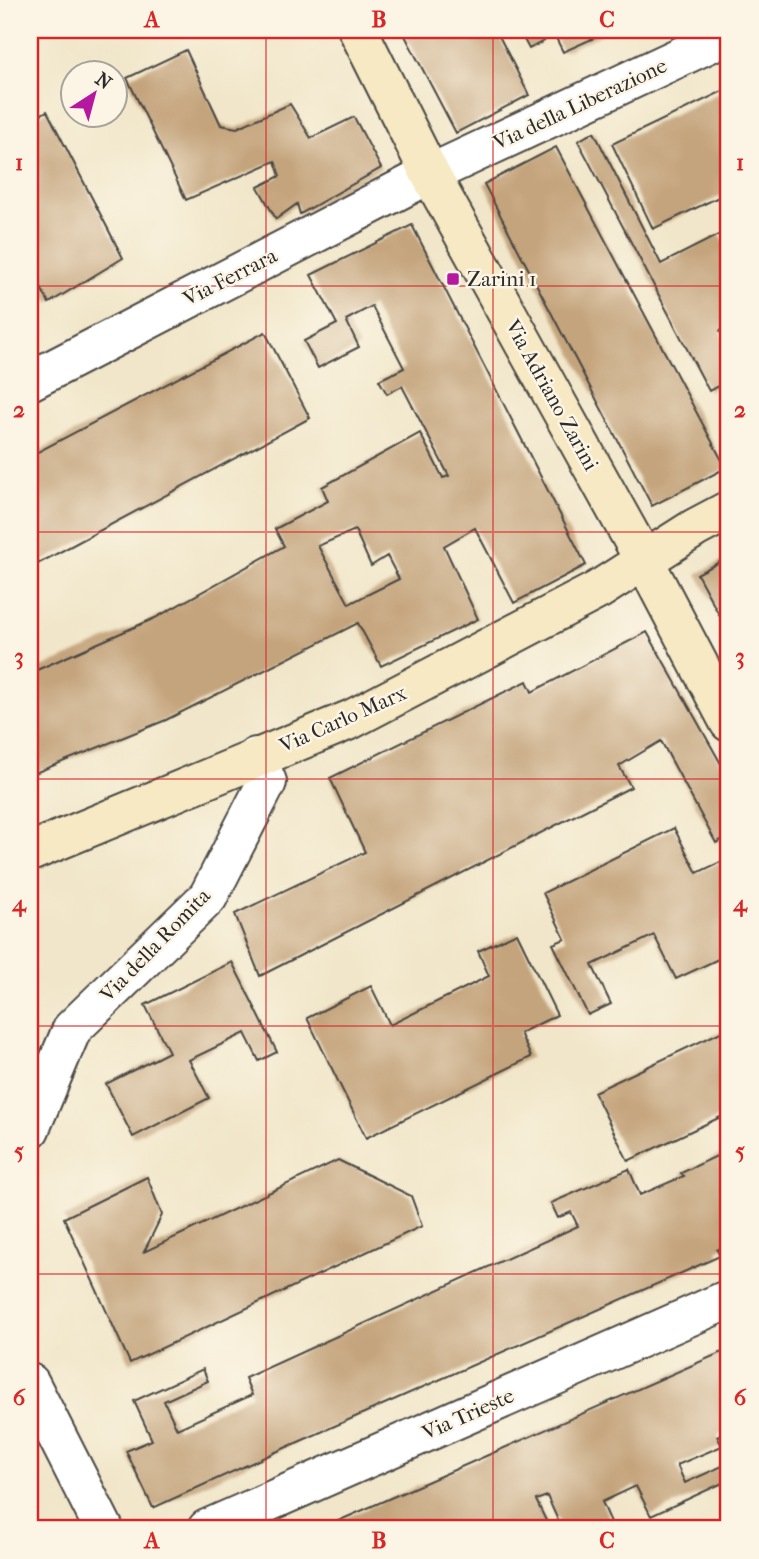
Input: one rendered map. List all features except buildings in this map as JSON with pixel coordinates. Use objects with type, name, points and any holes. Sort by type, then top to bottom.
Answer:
[{"type":"street","name":"Via Adriano Zarini","points":[[358,30],[430,174],[644,560],[729,722]]},
{"type":"street","name":"Via della Liberazione","points":[[430,174],[729,34]]},
{"type":"street","name":"Via Ferrara","points":[[30,381],[430,174]]},
{"type":"street","name":"Via Carlo Marx","points":[[30,852],[352,719],[598,590],[695,528],[729,510]]},
{"type":"street","name":"Via della Romita","points":[[30,1129],[72,1029],[208,897],[267,782],[256,757]]},
{"type":"street","name":"Via Trieste","points":[[207,1529],[729,1299]]},
{"type":"street","points":[[30,1383],[104,1529]]},
{"type":"place","name":"Zarini 1","points":[[453,279]]}]
